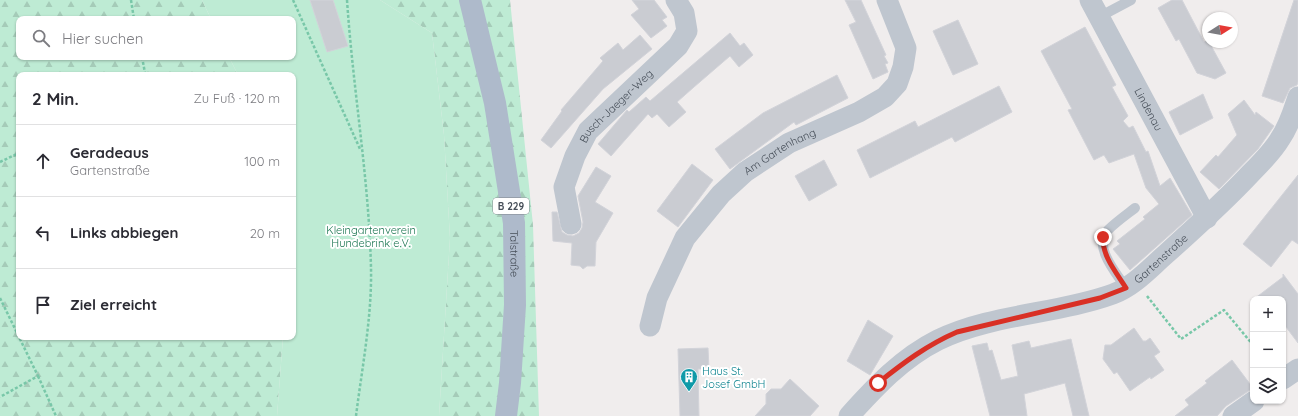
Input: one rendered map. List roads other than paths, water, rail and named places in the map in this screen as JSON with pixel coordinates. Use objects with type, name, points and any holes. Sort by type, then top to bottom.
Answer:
[{"type":"main road","name":"Talstraße","points":[[470,0],[495,103],[514,223],[515,305],[510,383],[506,416]]},
{"type":"street","name":"Busch-Jaeger-Weg","points":[[571,224],[564,187],[575,156],[588,131],[678,46],[686,31],[684,13],[676,0]]},
{"type":"street","name":"Am Gartenhang","points":[[650,326],[657,298],[685,238],[721,194],[745,172],[789,143],[859,112],[885,96],[897,84],[903,67],[906,48],[887,0]]},
{"type":"street","name":"Lindenau","points":[[1095,9],[1207,218]]},
{"type":"street","name":"Gartenstraße","points":[[849,416],[878,383],[908,358],[937,341],[957,332],[1100,298],[1131,285],[1207,218],[1241,184],[1280,140],[1290,122],[1298,97]]},
{"type":"street","points":[[1286,377],[1298,369]]},
{"type":"street","points":[[1233,416],[1250,404]]},
{"type":"lane","points":[[1095,9],[1131,0]]},
{"type":"lane","points":[[1131,285],[1106,256],[1102,246],[1103,237],[1107,230],[1135,208]]},
{"type":"place","name":"Haus St. Josef GmbH","points":[[689,392]]},
{"type":"park label","name":"Kleingartenverein Hundebrink e.V.","points":[[371,236]]}]
